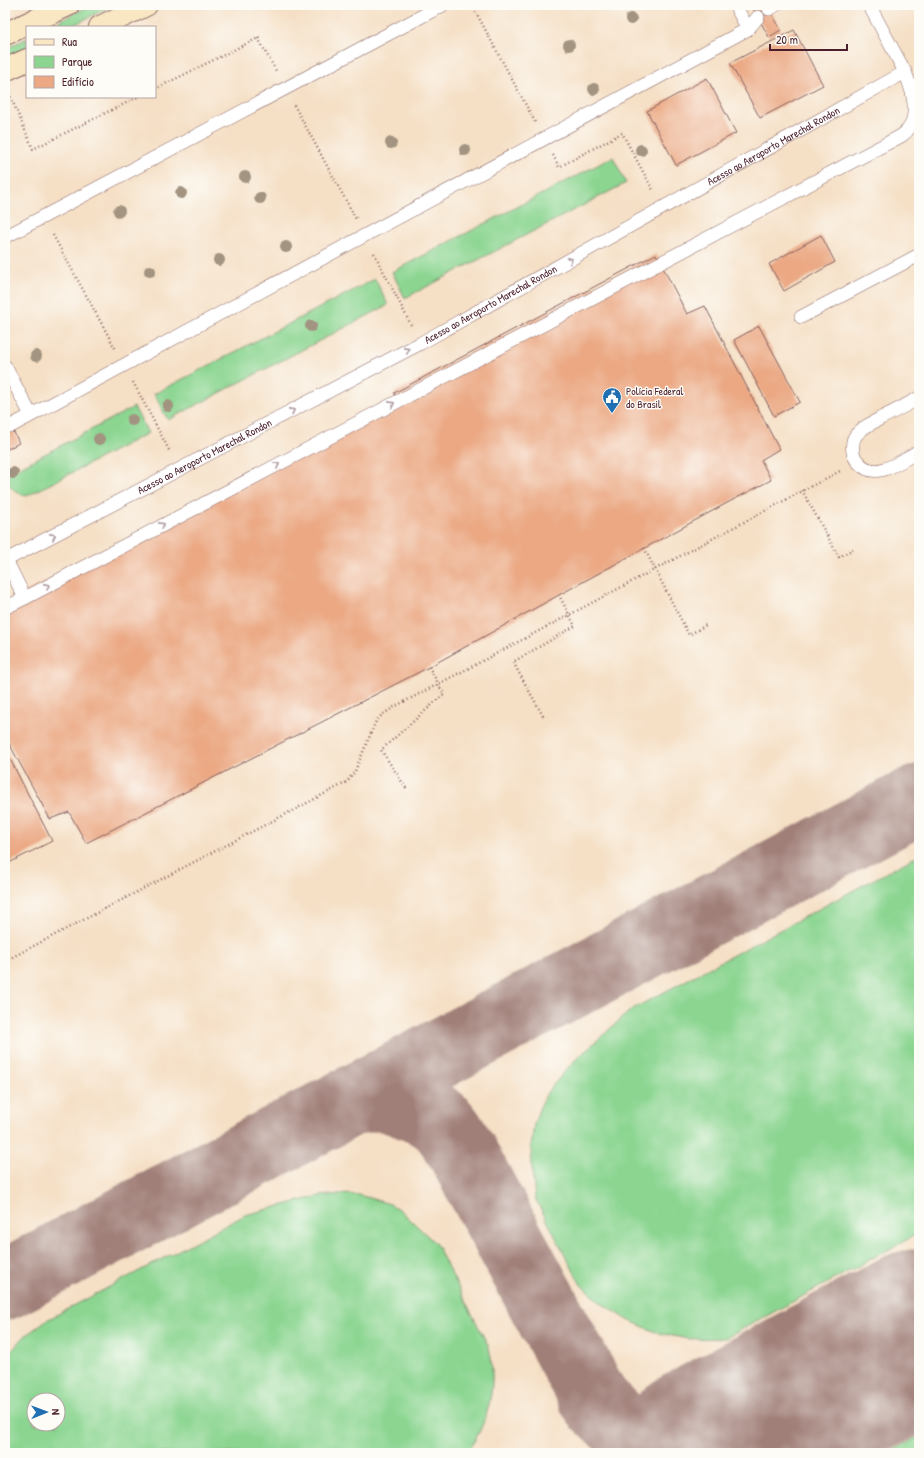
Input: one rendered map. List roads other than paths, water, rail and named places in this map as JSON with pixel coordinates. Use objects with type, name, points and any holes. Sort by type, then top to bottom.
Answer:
[{"type":"main road","points":[[5,34],[68,5]]},
{"type":"main road","points":[[102,26],[146,5]]},
{"type":"main road","points":[[5,70],[26,60]]},
{"type":"lane","points":[[5,237],[443,5]]},
{"type":"lane","points":[[735,5],[748,29]]},
{"type":"lane","points":[[5,608],[906,133],[916,115],[911,88],[905,72],[869,5]]},
{"type":"lane","points":[[11,426],[748,29],[758,17]]},
{"type":"lane","name":"Acesso ao Aeroporto Marechal Rondon","points":[[6,559],[180,470],[421,343],[905,72]]},
{"type":"lane","points":[[801,317],[919,256]]},
{"type":"lane","points":[[5,366],[31,415]]},
{"type":"lane","points":[[919,398],[863,428],[854,437],[852,442],[854,455],[857,461],[869,471],[884,470],[919,451]]},
{"type":"lane","points":[[6,559],[25,598]]},
{"type":"place","name":"Polícia Federal do Brasil","points":[[612,414]]}]
